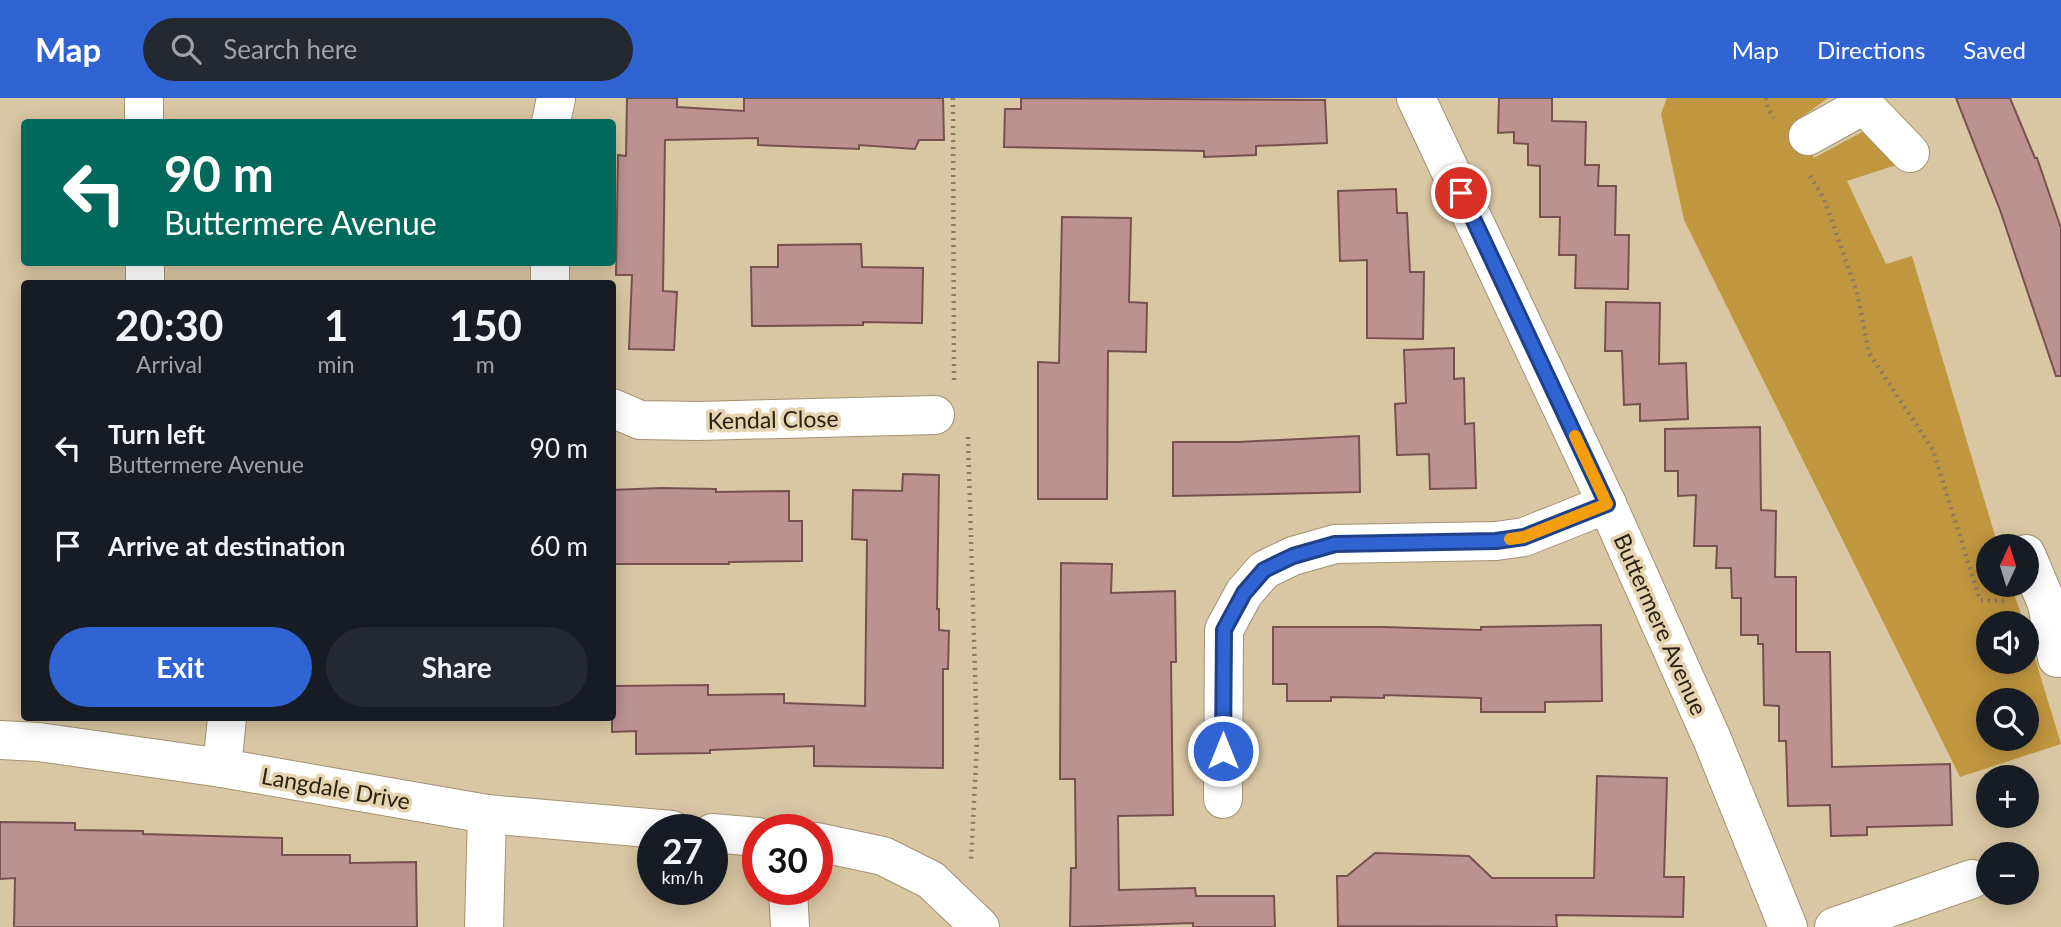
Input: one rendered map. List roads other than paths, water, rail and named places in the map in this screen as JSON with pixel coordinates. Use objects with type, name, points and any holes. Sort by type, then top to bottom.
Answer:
[{"type":"street","points":[[144,98],[144,119]]},
{"type":"street","points":[[552,119],[556,98]]},
{"type":"street","name":"Buttermere Avenue","points":[[1416,98],[1607,504],[1712,739],[1788,927]]},
{"type":"street","points":[[1795,140],[1863,102],[1910,153]]},
{"type":"street","name":"Kendal Close","points":[[616,410],[640,420],[686,421],[944,414]]},
{"type":"street","points":[[1223,799],[1224,630],[1244,593],[1264,570],[1293,556],[1335,544],[1496,541],[1524,537],[1607,504]]},
{"type":"street","points":[[2039,574],[2054,601],[2057,658]]},
{"type":"street","points":[[222,768],[227,721]]},
{"type":"street","name":"Langdale Drive","points":[[0,740],[39,742],[222,768],[487,814],[637,827]]},
{"type":"street","points":[[484,927],[487,814]]},
{"type":"street","points":[[833,845],[883,856],[931,880],[974,921]]},
{"type":"street","points":[[1835,927],[1972,879]]},
{"type":"street","points":[[789,905],[790,927]]}]
